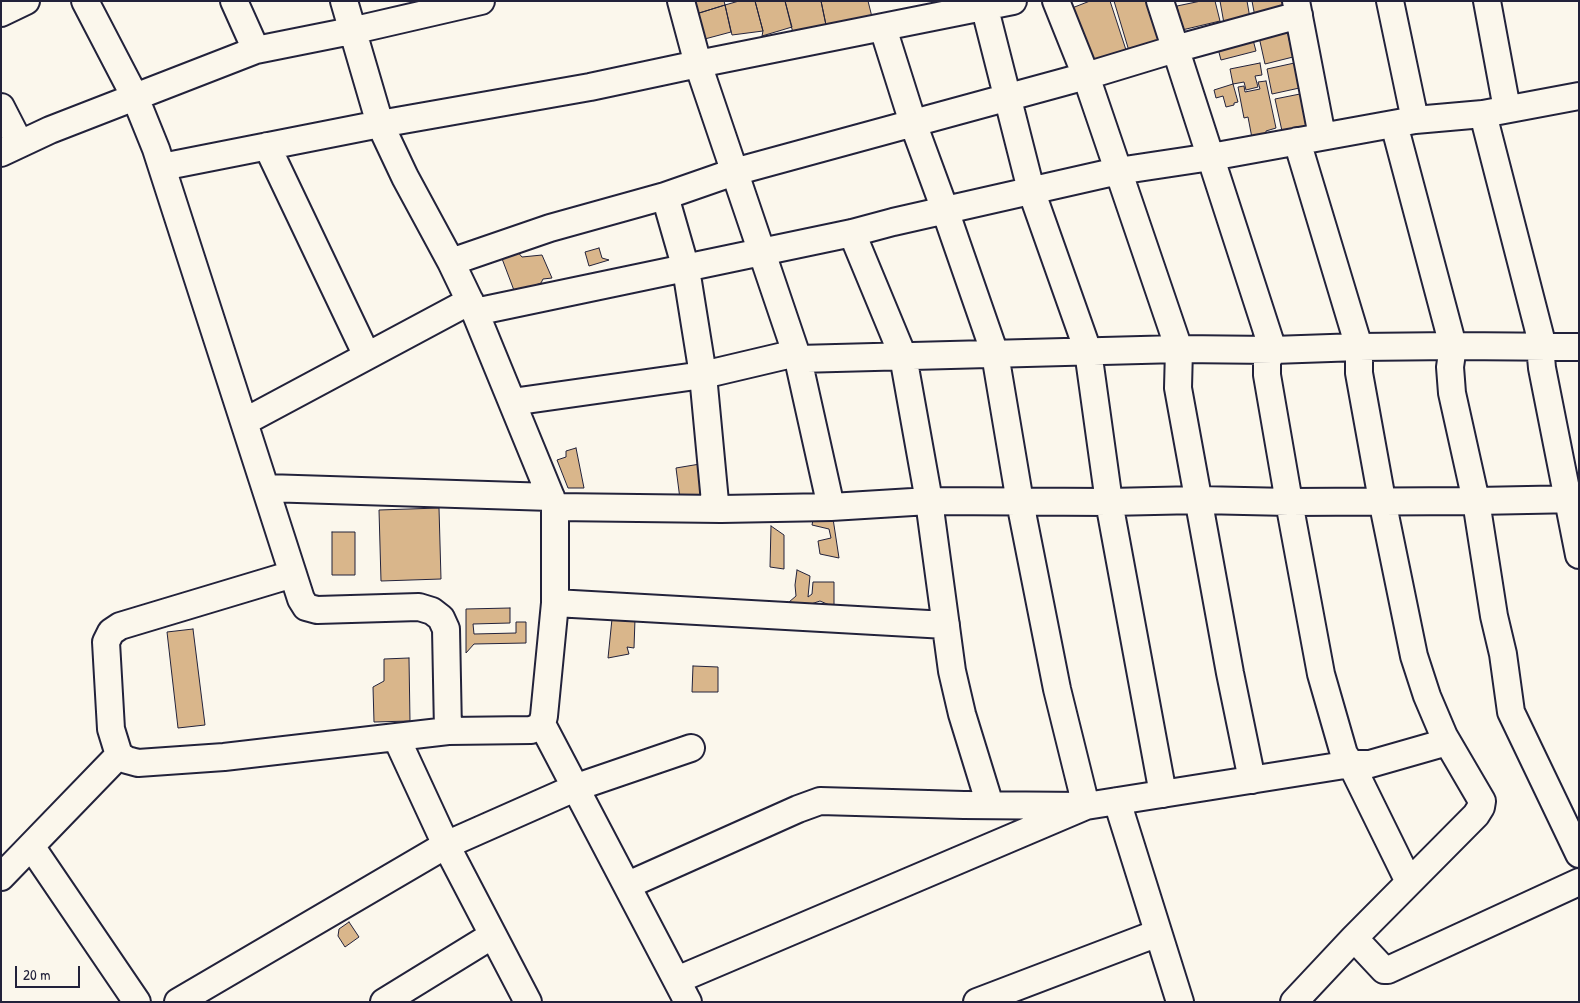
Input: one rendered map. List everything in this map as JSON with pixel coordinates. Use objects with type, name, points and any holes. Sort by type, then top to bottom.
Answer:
[{"type":"street","points":[[1,13],[26,1]]},
{"type":"street","points":[[86,1],[134,97],[156,149],[301,599],[306,607],[317,610],[419,607],[432,611],[441,618],[446,629],[448,731]]},
{"type":"street","points":[[234,1],[256,50]]},
{"type":"street","points":[[344,1],[351,31],[380,124],[405,177],[451,262],[472,306],[553,502],[555,603],[542,724],[683,991],[1086,806]]},
{"type":"street","points":[[1,107],[10,149],[50,130],[256,50],[351,31],[451,5],[481,1]]},
{"type":"street","points":[[681,1],[698,64],[798,359],[831,507]]},
{"type":"street","points":[[162,167],[380,124],[590,87],[883,28],[984,4],[1013,1]]},
{"type":"street","points":[[1056,1],[1086,76],[1178,349],[1178,388],[1230,673],[1252,780]]},
{"type":"street","points":[[1160,1],[1273,350],[1267,361],[1268,375],[1321,674],[1344,754],[1352,764],[1409,882]]},
{"type":"street","points":[[1390,1],[1405,122],[1453,346],[1450,367],[1452,394],[1476,501],[1494,616],[1503,654],[1511,712],[1579,854]]},
{"type":"street","points":[[1487,1],[1495,111],[1543,347],[1541,357],[1542,368],[1573,499],[1579,556]]},
{"type":"street","points":[[984,4],[1032,190],[1088,351],[1109,502],[1163,794]]},
{"type":"street","points":[[451,262],[550,228],[665,196],[734,172],[1086,76],[1298,8],[1322,136]]},
{"type":"street","points":[[883,28],[913,123],[995,354],[1020,502],[1057,689],[1086,806]]},
{"type":"street","points":[[244,422],[367,356],[472,306],[686,268],[852,233],[1118,171],[1211,157],[1405,122],[1578,101]]},
{"type":"street","points":[[1294,1002],[1354,938],[1476,815],[1482,801],[1447,742],[1427,696],[1414,656],[1382,500],[1359,373],[1359,347],[1297,141]]},
{"type":"street","points":[[267,146],[367,356]]},
{"type":"street","points":[[665,196],[686,268],[703,375],[715,502],[720,509]]},
{"type":"street","points":[[852,233],[903,356],[929,501],[952,671],[962,714],[990,806]]},
{"type":"street","points":[[512,402],[703,375],[792,354],[798,359],[1178,349],[1273,350],[1453,346],[1579,348]]},
{"type":"street","points":[[266,488],[720,509],[831,507],[929,501],[1109,502],[1199,500],[1289,502],[1573,499]]},
{"type":"street","points":[[293,574],[120,626],[111,632],[106,642],[111,729],[119,755],[127,760],[138,763],[224,757],[448,731],[530,730],[542,724]]},
{"type":"street","points":[[555,603],[946,624]]},
{"type":"street","points":[[396,737],[446,844],[528,1002]]},
{"type":"street","points":[[628,885],[820,801],[990,806],[1086,806],[1352,764],[1370,764],[1447,742]]},
{"type":"street","points":[[178,1002],[446,844],[576,787],[691,748]]},
{"type":"street","points":[[1,877],[119,755]]},
{"type":"street","points":[[1117,801],[1180,1002]]},
{"type":"street","points":[[31,846],[136,1002]]},
{"type":"street","points":[[1354,938],[1384,970],[1388,970],[1579,882]]},
{"type":"street","points":[[977,1002],[1158,933]]},
{"type":"street","points":[[384,1002],[493,935]]},
{"type":"building","points":[[691,1],[724,1],[725,5],[696,14]]},
{"type":"building","points":[[739,1],[755,1],[763,31],[732,35],[725,5]]},
{"type":"building","points":[[755,1],[785,1],[792,27],[762,36],[763,31]]},
{"type":"building","points":[[785,1],[821,1],[826,25],[793,33]]},
{"type":"building","points":[[821,1],[868,1],[872,17],[826,25]]},
{"type":"building","points":[[1090,1],[1110,1],[1127,53],[1091,65],[1072,8]]},
{"type":"building","points":[[1114,1],[1155,1],[1166,40],[1129,51]]},
{"type":"building","points":[[1201,1],[1215,1],[1220,21],[1182,30],[1177,6]]},
{"type":"building","points":[[1220,1],[1247,1],[1251,24],[1225,29]]},
{"type":"building","points":[[1252,1],[1282,1],[1284,12],[1255,17]]},
{"type":"building","points":[[725,5],[731,32],[701,40],[696,14]]},
{"type":"building","points":[[1287,30],[1293,57],[1265,64],[1259,37]]},
{"type":"building","points":[[1252,36],[1256,51],[1221,60],[1217,45]]},
{"type":"building","points":[[1299,62],[1304,87],[1272,94],[1267,69]]},
{"type":"building","points":[[1260,63],[1262,75],[1255,76],[1258,87],[1246,90],[1244,82],[1233,84],[1230,69]]},
{"type":"building","points":[[1266,81],[1276,128],[1266,131],[1266,134],[1252,138],[1248,117],[1244,118],[1238,87],[1244,86],[1245,92],[1260,89],[1258,82]]},
{"type":"building","points":[[1233,84],[1238,102],[1226,107],[1223,96],[1216,98],[1214,90]]},
{"type":"building","points":[[1305,93],[1311,125],[1282,131],[1275,99]]},
{"type":"building","points":[[599,248],[602,258],[609,260],[589,266],[585,252]]},
{"type":"building","points":[[516,250],[522,257],[542,255],[552,278],[543,279],[541,283],[515,293],[501,256]]},
{"type":"building","points":[[576,448],[584,488],[568,488],[557,460],[566,457],[566,451]]},
{"type":"building","points":[[700,464],[709,495],[680,499],[676,468]]},
{"type":"building","points":[[439,508],[441,579],[381,581],[379,510]]},
{"type":"building","points":[[832,512],[839,558],[820,554],[818,541],[831,538],[829,529],[812,525],[814,515]]},
{"type":"building","points":[[771,526],[784,535],[784,569],[770,567]]},
{"type":"building","points":[[332,532],[355,532],[355,575],[332,575]]},
{"type":"building","points":[[797,570],[810,576],[808,597],[812,594],[813,582],[834,582],[834,607],[820,601],[808,605],[789,602],[796,596]]},
{"type":"building","points":[[510,608],[510,623],[473,624],[474,634],[516,633],[516,622],[526,622],[526,643],[474,644],[466,653],[466,609]]},
{"type":"building","points":[[612,619],[635,619],[634,648],[627,647],[629,654],[608,658]]},
{"type":"building","points":[[193,629],[205,725],[178,728],[167,632]]},
{"type":"building","points":[[409,658],[410,721],[374,722],[373,687],[384,681],[384,659]]},
{"type":"building","points":[[693,666],[718,667],[718,692],[692,692]]},
{"type":"building","points":[[349,922],[359,937],[345,947],[338,936],[339,929]]}]
